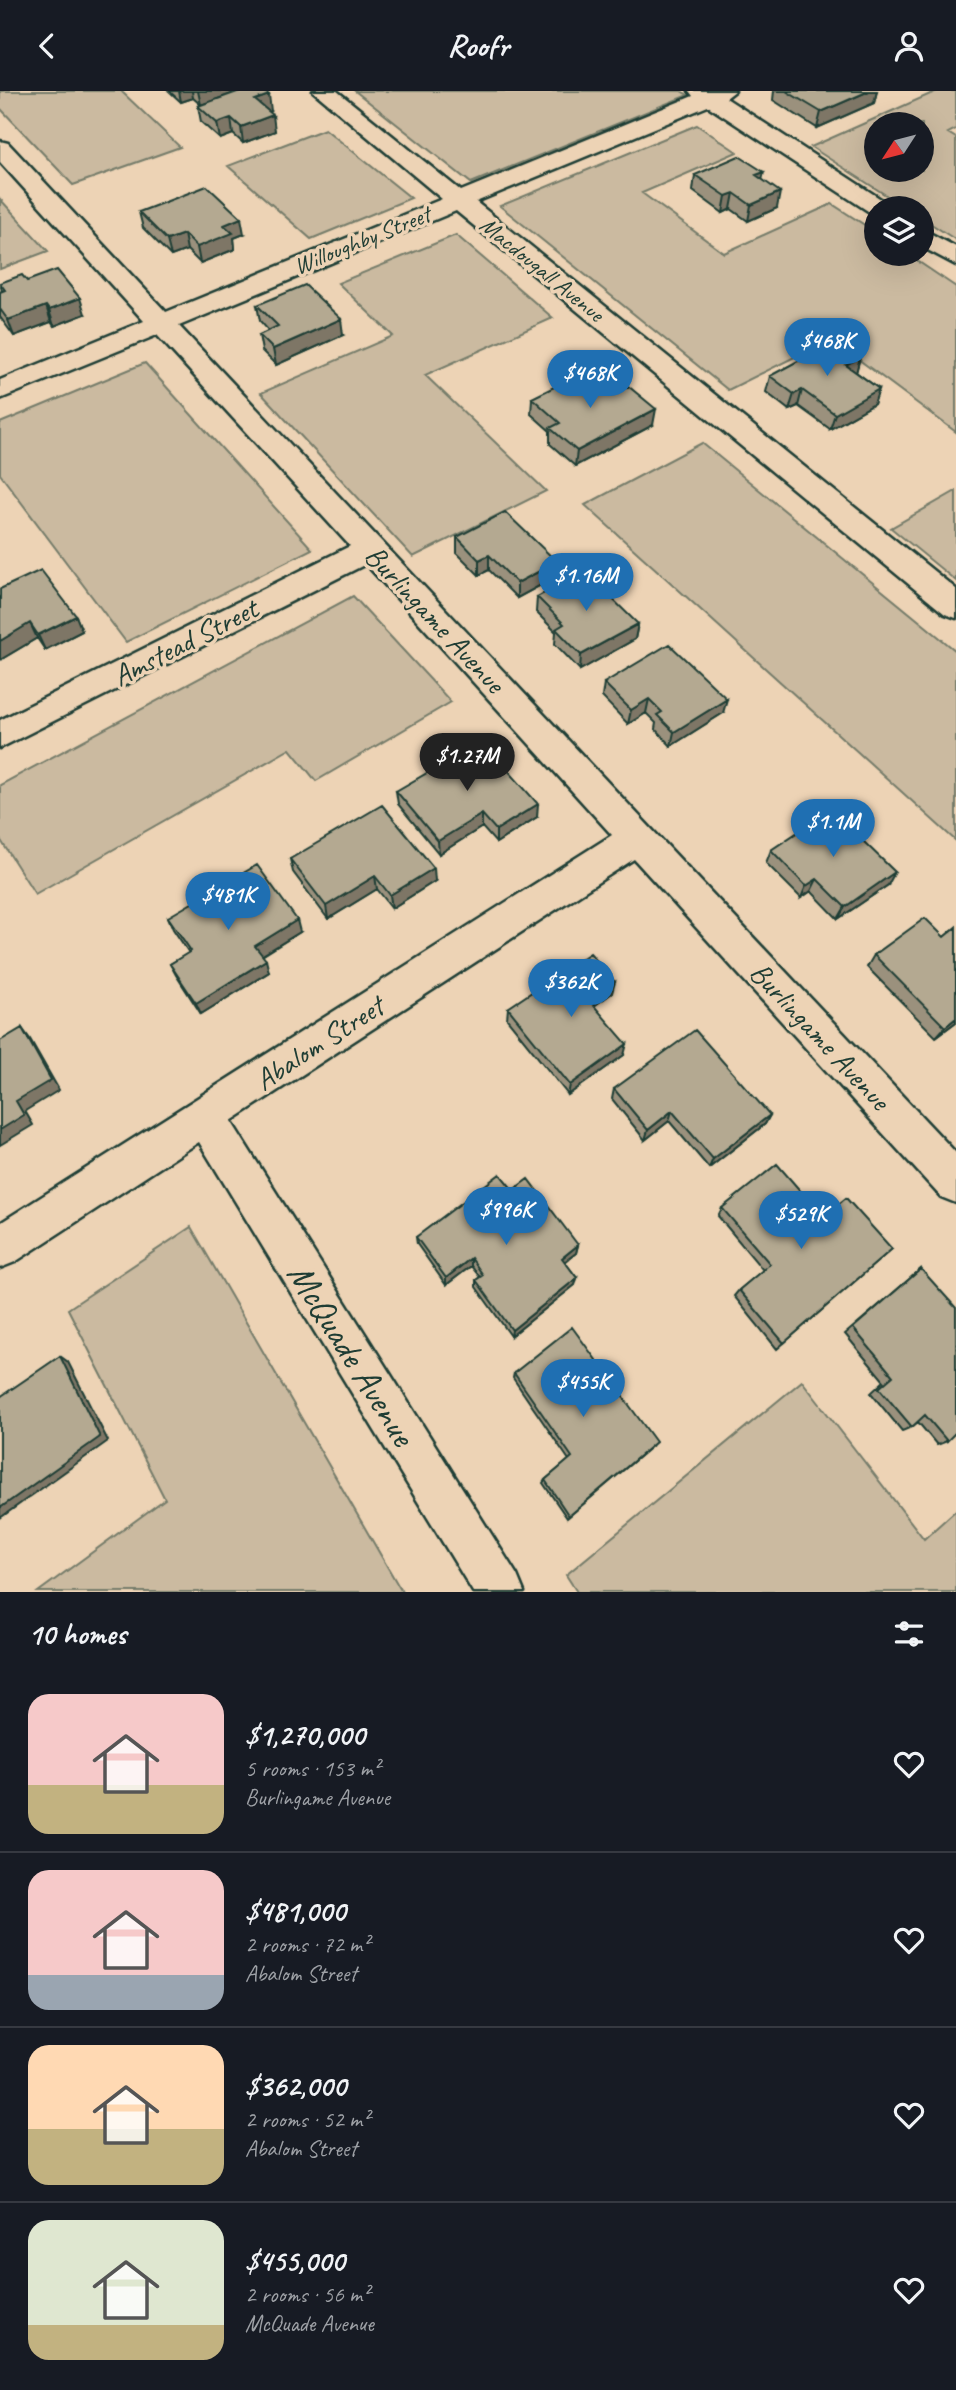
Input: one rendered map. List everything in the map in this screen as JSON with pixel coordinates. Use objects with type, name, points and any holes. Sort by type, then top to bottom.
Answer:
[{"type":"street","name":"Macdougall Avenue","points":[[324,91],[956,606]]},
{"type":"street","name":"Willoughby Street","points":[[0,390],[458,201],[711,93]]},
{"type":"street","points":[[711,93],[864,198]]},
{"type":"street","name":"Burlingame Avenue","points":[[1,150],[956,1183]]},
{"type":"street","points":[[934,244],[956,258]]},
{"type":"street","name":"Amstead Street","points":[[0,735],[370,549]]},
{"type":"street","name":"Abalom Street","points":[[0,1247],[637,838]]},
{"type":"street","name":"McQuade Avenue","points":[[205,1116],[500,1592]]},
{"type":"shaded area","points":[[0,91],[121,91],[180,147],[73,185],[0,108]]},
{"type":"shaded area","points":[[355,91],[681,91],[688,95],[471,183]]},
{"type":"shaded area","points":[[937,91],[956,91],[956,129],[948,133],[956,138],[956,240],[934,226],[934,196],[887,196],[866,182],[934,182],[934,112],[890,112]]},
{"type":"shaded area","points":[[864,123],[864,181],[811,147]]},
{"type":"shaded area","points":[[697,125],[737,152],[642,193],[724,253],[832,204],[864,225],[864,266],[925,266],[956,287],[956,432],[831,339],[728,390],[500,206]]},
{"type":"shaded area","points":[[325,129],[411,198],[311,239],[228,166]]},
{"type":"shaded area","points":[[0,199],[48,251],[0,269]]},
{"type":"shaded area","points":[[456,235],[553,318],[425,375],[546,491],[413,557],[261,393],[393,336],[338,283]]},
{"type":"shaded area","points":[[145,363],[312,549],[126,642],[0,474],[0,423]]},
{"type":"shaded area","points":[[702,443],[956,651],[956,841],[585,505]]},
{"type":"shaded area","points":[[956,491],[956,581],[891,528]]},
{"type":"shaded area","points":[[353,596],[451,702],[316,781],[290,749],[35,894],[0,839],[0,785]]},
{"type":"shaded area","points":[[191,1227],[402,1592],[38,1592],[165,1499],[68,1309]]},
{"type":"shaded area","points":[[802,1381],[924,1539],[956,1510],[956,1592],[577,1592],[566,1575]]},
{"type":"building","points":[[240,91],[264,91],[269,95],[255,100],[273,115],[241,127],[231,118],[217,123],[198,106]]},
{"type":"building","points":[[786,91],[869,91],[821,112]]},
{"type":"building","points":[[739,156],[764,172],[756,175],[780,192],[751,205],[734,193],[726,196],[695,175]]},
{"type":"building","points":[[207,186],[241,218],[224,225],[233,233],[197,247],[184,234],[167,240],[139,212]]},
{"type":"building","points":[[57,270],[80,298],[49,310],[46,306],[8,320],[0,309],[0,292],[5,290],[0,283],[22,275],[27,281]]},
{"type":"building","points":[[305,285],[341,319],[273,349],[259,335],[278,326],[257,305]]},
{"type":"building","points":[[837,340],[860,357],[846,365],[879,389],[835,414],[802,390],[794,394],[770,376]]},
{"type":"building","points":[[584,372],[612,395],[628,386],[656,409],[577,451],[550,428],[560,423],[532,398]]},
{"type":"building","points":[[505,512],[557,562],[517,583],[489,555],[479,560],[457,537]]},
{"type":"building","points":[[41,570],[76,616],[38,635],[30,623],[0,641],[0,589]]},
{"type":"building","points":[[584,571],[638,624],[581,655],[556,629],[564,624],[537,597]]},
{"type":"building","points":[[669,644],[727,699],[674,732],[657,715],[662,712],[649,699],[631,710],[604,683]]},
{"type":"building","points":[[482,741],[538,804],[496,830],[482,814],[438,841],[396,791]]},
{"type":"building","points":[[382,805],[434,868],[390,895],[375,876],[326,906],[290,859]]},
{"type":"building","points":[[831,810],[895,872],[845,907],[817,879],[806,886],[771,850]]},
{"type":"building","points":[[257,865],[297,920],[255,946],[266,960],[196,1003],[170,964],[191,951],[168,917]]},
{"type":"building","points":[[925,918],[944,937],[956,927],[956,1018],[945,1027],[874,955]]},
{"type":"building","points":[[590,953],[615,982],[589,1000],[627,1044],[570,1085],[508,1008]]},
{"type":"building","points":[[22,1028],[51,1080],[16,1101],[24,1115],[0,1130],[0,1041]]},
{"type":"building","points":[[695,1030],[770,1115],[713,1159],[672,1111],[648,1130],[614,1089]]},
{"type":"building","points":[[777,1164],[823,1217],[846,1198],[892,1249],[784,1343],[739,1290],[770,1264],[722,1208]]},
{"type":"building","points":[[500,1174],[513,1190],[528,1179],[578,1245],[562,1258],[577,1278],[512,1330],[476,1280],[483,1275],[471,1258],[446,1278],[416,1237]]},
{"type":"building","points":[[921,1269],[956,1308],[956,1432],[947,1441],[925,1415],[912,1427],[879,1388],[893,1376],[853,1328]]},
{"type":"building","points":[[572,1327],[656,1442],[569,1516],[545,1480],[572,1457],[514,1373]]},
{"type":"building","points":[[60,1356],[100,1437],[0,1508],[0,1397]]}]
